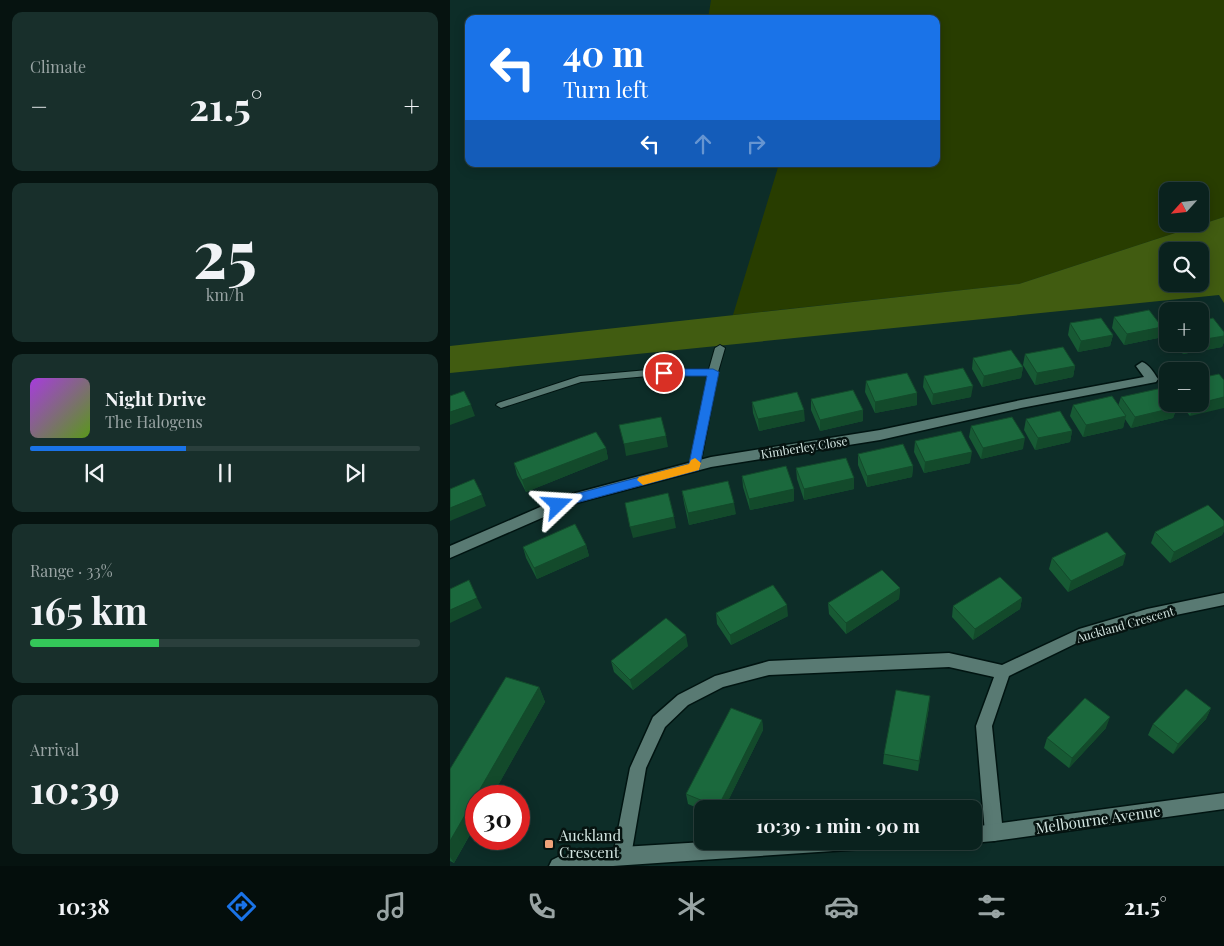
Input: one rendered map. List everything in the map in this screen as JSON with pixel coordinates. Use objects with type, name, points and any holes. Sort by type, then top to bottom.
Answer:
[{"type":"street","name":"Kimberley Close","points":[[450,552],[573,499],[695,466],[880,435],[1021,404],[1152,379],[1142,366]]},
{"type":"street","name":"Auckland Crescent","points":[[1003,672],[1079,635],[1147,615],[1224,599]]},
{"type":"street","points":[[622,856],[638,768],[659,722],[684,700],[720,680],[769,668],[949,660],[1003,672],[984,726],[994,833]]},
{"type":"street","name":"Melbourne Avenue","points":[[982,834],[1224,801]]},
{"type":"street","points":[[558,866],[622,856],[718,850]]},
{"type":"lane","points":[[695,466],[713,372],[720,348]]},
{"type":"lane","points":[[501,405],[580,379],[648,373],[713,372]]},
{"type":"green space","points":[[711,0],[1224,0],[1224,217],[1209,222],[1209,182],[1159,182],[1159,232],[1178,232],[1019,284],[733,315],[778,167],[940,167],[940,15],[709,15]]},
{"type":"green space","points":[[1224,217],[1224,303],[1219,295],[450,373],[450,346],[1019,284],[1178,232],[1209,232],[1209,222]]},
{"type":"building","points":[[1149,310],[1159,323],[1159,328],[1127,334],[1114,317]]},
{"type":"building","points":[[1101,318],[1113,335],[1081,341],[1070,323]]},
{"type":"building","points":[[1213,318],[1224,332],[1224,336],[1209,338],[1209,319]]},
{"type":"building","points":[[1063,347],[1075,366],[1037,373],[1025,354]]},
{"type":"building","points":[[1011,350],[1023,367],[984,376],[973,358]]},
{"type":"building","points":[[963,368],[973,386],[933,394],[924,376]]},
{"type":"building","points":[[907,373],[917,393],[875,402],[866,381]]},
{"type":"building","points":[[1219,374],[1224,380],[1224,397],[1209,401],[1209,376]]},
{"type":"building","points":[[1159,389],[1159,411],[1135,417],[1121,397]]},
{"type":"building","points":[[853,390],[863,410],[820,420],[811,399]]},
{"type":"building","points":[[464,391],[471,405],[450,412],[450,396]]},
{"type":"building","points":[[797,392],[804,410],[758,419],[752,402]]},
{"type":"building","points":[[1112,396],[1126,416],[1086,425],[1073,405]]},
{"type":"building","points":[[1060,411],[1072,431],[1038,438],[1026,419]]},
{"type":"building","points":[[661,417],[666,436],[624,444],[619,425]]},
{"type":"building","points":[[1012,417],[1025,438],[983,448],[971,426]]},
{"type":"building","points":[[961,431],[972,452],[925,462],[915,441]]},
{"type":"building","points":[[596,432],[606,448],[522,480],[514,463]]},
{"type":"building","points":[[903,444],[913,466],[867,476],[858,454]]},
{"type":"building","points":[[846,458],[854,478],[804,489],[796,468]]},
{"type":"building","points":[[786,466],[794,489],[749,499],[742,476]]},
{"type":"building","points":[[474,479],[482,495],[450,508],[450,489]]},
{"type":"building","points":[[728,481],[734,503],[688,513],[682,491]]},
{"type":"building","points":[[668,493],[674,517],[630,527],[625,503]]},
{"type":"building","points":[[1208,505],[1224,521],[1224,526],[1174,552],[1155,532]]},
{"type":"building","points":[[575,524],[586,545],[534,568],[523,547]]},
{"type":"building","points":[[1107,532],[1126,554],[1071,581],[1052,558]]},
{"type":"building","points":[[882,570],[900,588],[846,623],[828,603]]},
{"type":"building","points":[[1000,577],[1022,598],[975,629],[953,606]]},
{"type":"building","points":[[469,580],[477,598],[450,610],[450,589]]},
{"type":"building","points":[[773,585],[787,605],[730,635],[716,613]]},
{"type":"building","points":[[666,618],[686,635],[630,680],[611,661]]},
{"type":"building","points":[[506,677],[539,687],[482,785],[465,785],[465,815],[450,841],[450,769]]},
{"type":"building","points":[[1186,689],[1211,708],[1178,744],[1153,724]]},
{"type":"building","points":[[896,690],[930,696],[919,761],[884,754]]},
{"type":"building","points":[[1085,698],[1110,717],[1072,758],[1047,738]]},
{"type":"building","points":[[731,708],[762,720],[722,800],[701,800],[686,794]]},
{"type":"slow traffic","points":[[643,480],[695,466],[695,463]]},
{"type":"place","name":"Auckland Crescent","points":[[549,844]]},
{"type":"route","points":[[558,505],[573,499],[695,466],[713,372],[664,373]]}]
